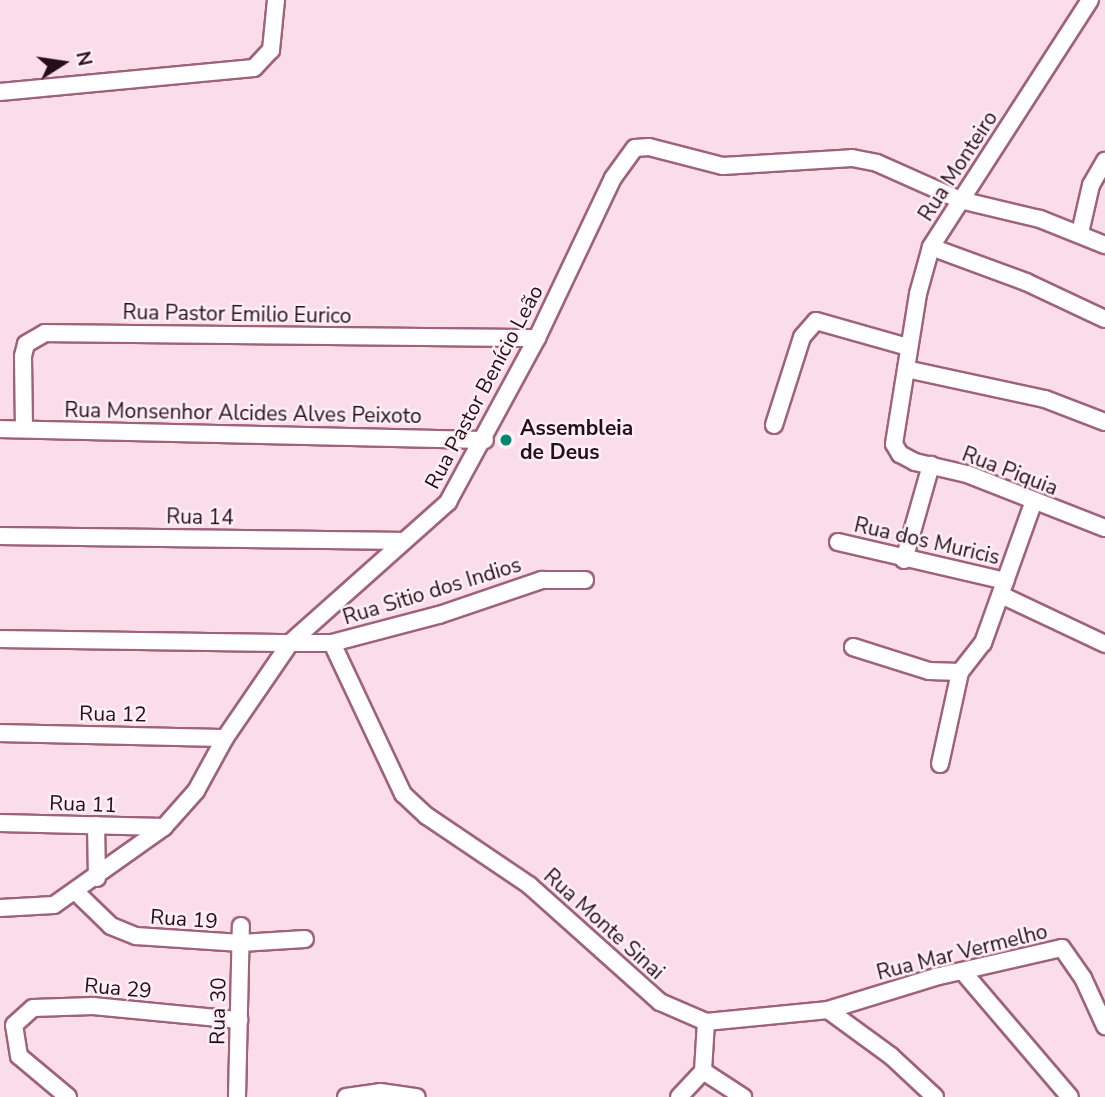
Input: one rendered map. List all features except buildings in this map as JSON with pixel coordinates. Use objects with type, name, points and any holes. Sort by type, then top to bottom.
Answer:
[{"type":"street","points":[[0,92],[254,68],[271,50],[276,0]]},
{"type":"street","name":"Rua Monteiro","points":[[900,454],[894,435],[908,347],[932,247],[960,200],[1060,53],[1090,0]]},
{"type":"street","name":"Rua Pastor Benício Leão","points":[[70,897],[164,827],[196,791],[225,738],[290,643],[400,541],[430,521],[448,502],[485,439],[537,338],[628,152],[642,146],[719,166],[852,159],[877,163],[960,200],[1080,233],[1105,246]]},
{"type":"street","points":[[1080,233],[1091,185],[1105,161]]},
{"type":"street","points":[[932,247],[1026,282],[1105,319]]},
{"type":"street","points":[[774,425],[802,337],[816,321],[908,347]]},
{"type":"street","name":"Rua Pastor Emilio Eurico","points":[[24,429],[23,356],[26,344],[45,333],[537,338]]},
{"type":"street","points":[[906,369],[1045,399],[1105,422]]},
{"type":"street","name":"Rua Monsenhor Alcides Alves Peixoto","points":[[0,429],[485,439]]},
{"type":"street","name":"Rua Piquia","points":[[900,454],[967,474],[1033,503],[1105,528]]},
{"type":"street","points":[[904,560],[931,465]]},
{"type":"street","points":[[940,764],[960,672],[976,656],[1004,588],[1033,503]]},
{"type":"street","name":"Rua 14","points":[[0,536],[400,541]]},
{"type":"street","name":"Rua dos Muricis","points":[[838,542],[1004,588],[1105,644]]},
{"type":"street","name":"Rua Sitio dos Indios","points":[[290,643],[332,643],[439,615],[542,580],[585,580]]},
{"type":"street","points":[[0,639],[290,643]]},
{"type":"street","name":"Rua Monte Sinai","points":[[332,643],[394,781],[413,804],[529,885],[660,1002],[706,1022],[828,1010]]},
{"type":"street","points":[[853,647],[929,671],[960,672]]},
{"type":"street","name":"Rua 12","points":[[0,733],[225,738]]},
{"type":"street","name":"Rua 11","points":[[0,823],[164,827]]},
{"type":"street","points":[[96,825],[97,878]]},
{"type":"street","points":[[0,908],[43,908],[70,897]]},
{"type":"street","name":"Rua 19","points":[[70,897],[121,932],[241,943],[305,939]]},
{"type":"street","name":"Rua 30","points":[[237,1097],[241,926]]},
{"type":"street","name":"Rua Mar Vermelho","points":[[828,1010],[1049,948],[1062,948],[1083,978],[1105,1026]]},
{"type":"street","points":[[964,973],[1070,1097]]},
{"type":"street","name":"Rua 29","points":[[68,1097],[19,1055],[13,1038],[14,1025],[23,1014],[46,1005],[239,1020]]},
{"type":"street","points":[[828,1010],[891,1056],[935,1097]]},
{"type":"street","points":[[679,1097],[703,1070],[706,1022]]},
{"type":"street","points":[[703,1070],[743,1097]]},
{"type":"street","points":[[346,1097],[380,1092],[417,1097]]},
{"type":"place","name":"Assembleia de Deus","points":[[506,440]]}]
